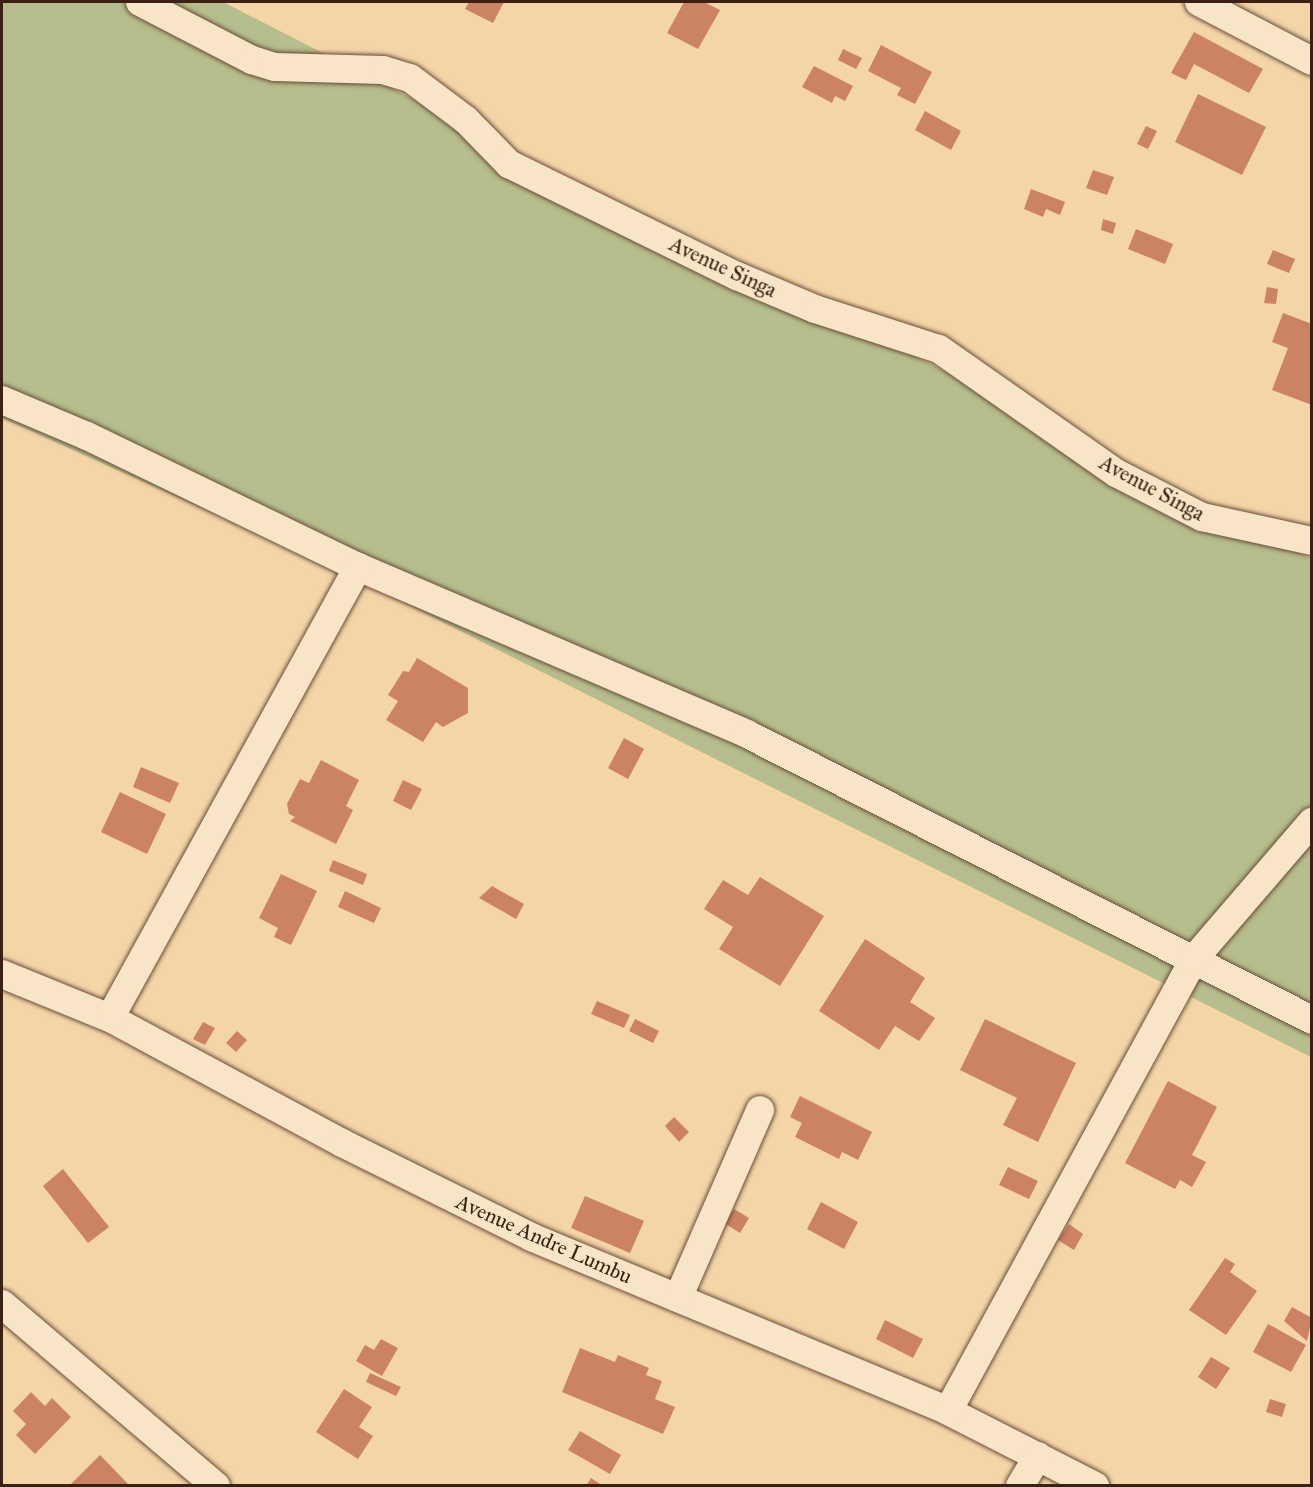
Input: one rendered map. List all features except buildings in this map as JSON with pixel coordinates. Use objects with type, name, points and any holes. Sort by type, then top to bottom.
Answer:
[{"type":"street","name":"Avenue Singa","points":[[140,2],[231,50],[275,67],[383,70],[410,78],[466,120],[509,164],[737,276],[814,309],[949,354],[1116,473],[1202,517],[1311,541]]},
{"type":"street","points":[[1199,2],[1311,61]]},
{"type":"street","points":[[2,400],[87,436],[358,567],[747,734],[1311,1020]]},
{"type":"street","points":[[110,1018],[358,567]]},
{"type":"street","points":[[948,1411],[1194,959],[1311,822]]},
{"type":"street","name":"Avenue Andre Lumbu","points":[[2,974],[110,1018],[342,1143],[520,1232],[948,1411],[1095,1485]]},
{"type":"street","points":[[678,1298],[760,1110]]},
{"type":"street","points":[[2,1304],[216,1485]]},
{"type":"street","points":[[1020,1485],[1038,1456]]},
{"type":"green space","points":[[2,2],[223,2],[1311,559],[1311,1057],[330,566],[2,418]]}]
